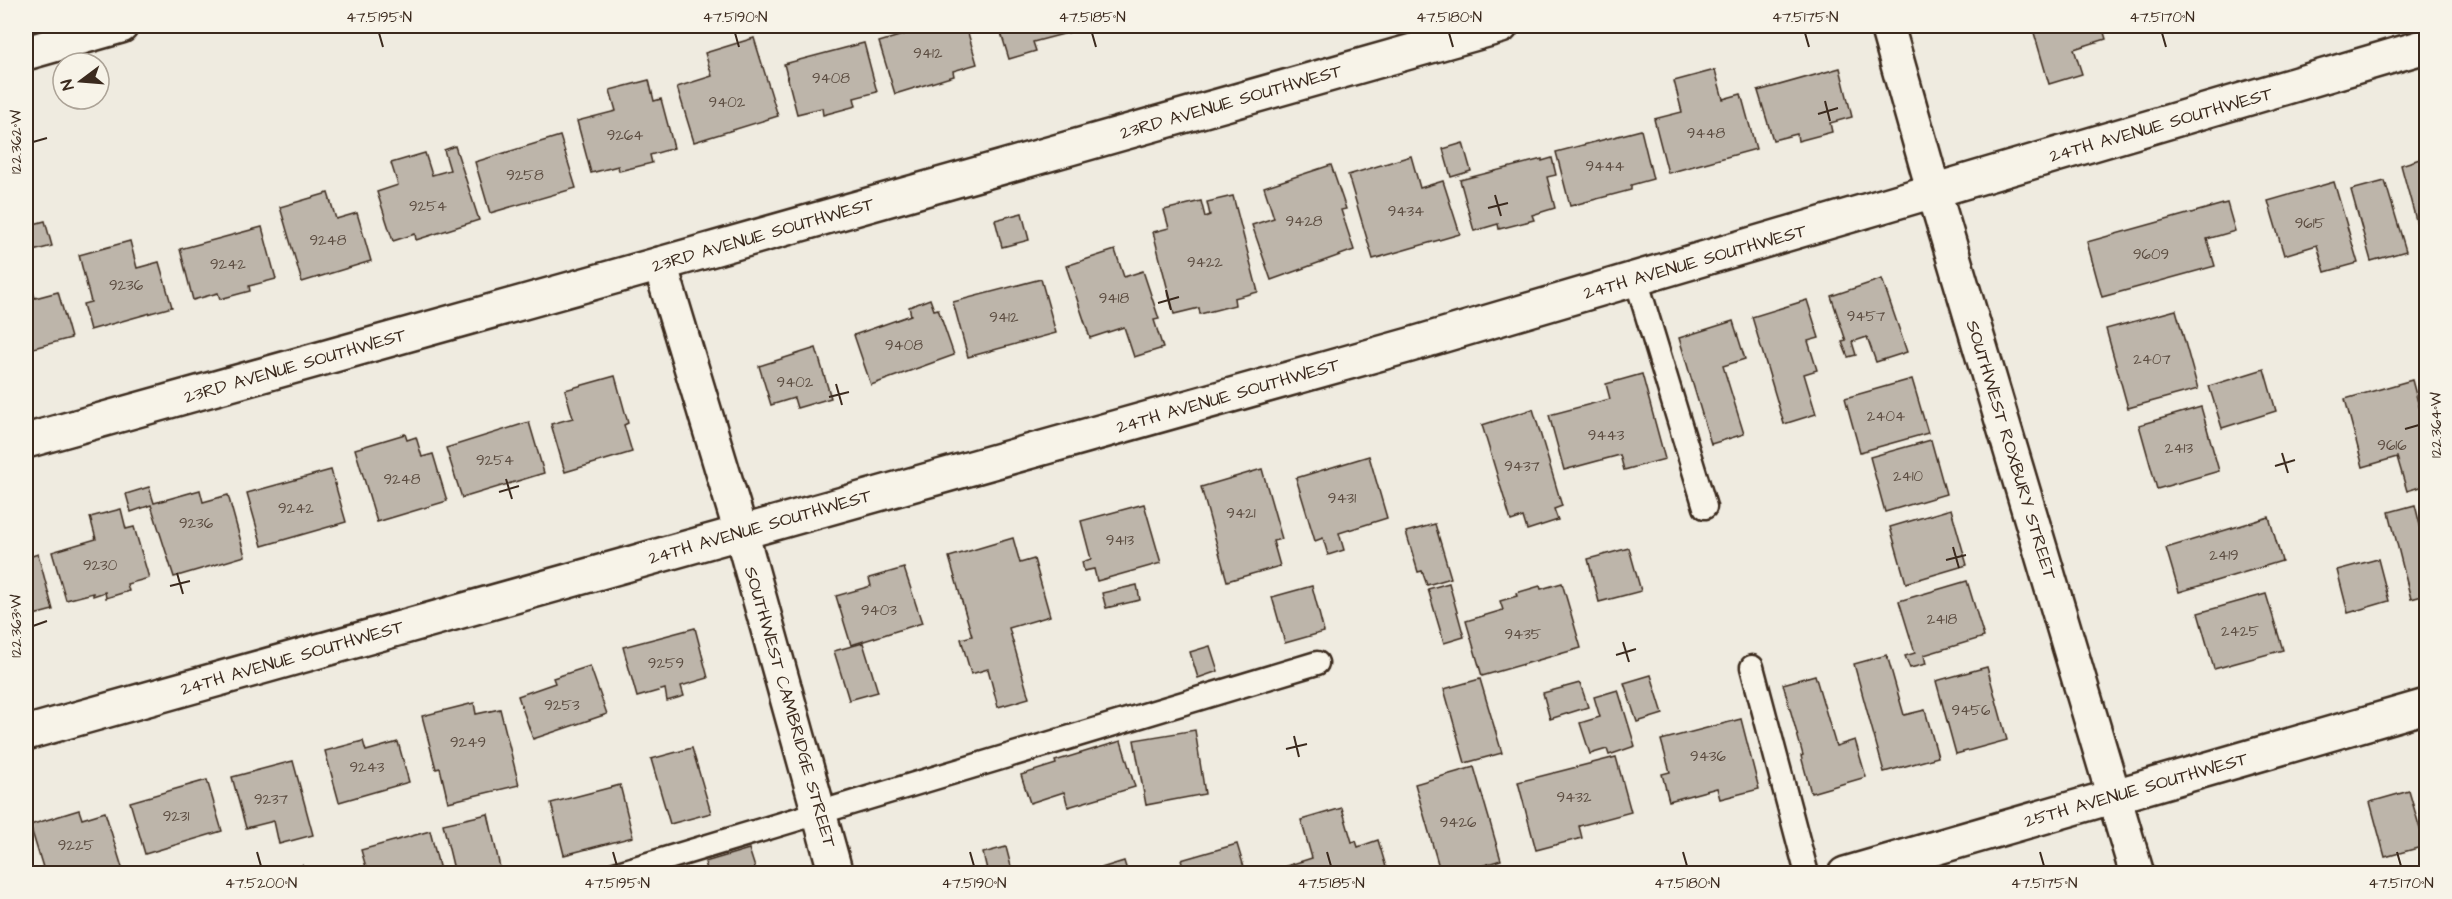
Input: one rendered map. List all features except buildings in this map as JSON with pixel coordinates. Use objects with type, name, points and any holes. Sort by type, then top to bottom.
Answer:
[{"type":"street","points":[[26,53],[121,26]]},
{"type":"street","name":"23RD AVENUE SOUTHWEST","points":[[26,441],[1501,26]]},
{"type":"street","name":"SOUTHWEST ROXBURY STREET","points":[[1887,26],[1934,192],[2137,873]]},
{"type":"street","name":"24TH AVENUE SOUTHWEST","points":[[26,733],[1636,279],[2427,46]]},
{"type":"street","name":"SOUTHWEST CAMBRIDGE STREET","points":[[660,264],[741,532],[836,873]]},
{"type":"street","name":"25TH AVENUE SOUTHWEST","points":[[1845,873],[2427,706]]},
{"type":"lane","points":[[1636,279],[1705,507]]},
{"type":"lane","points":[[615,873],[1317,663]]},
{"type":"lane","points":[[1752,667],[1807,873]]}]
